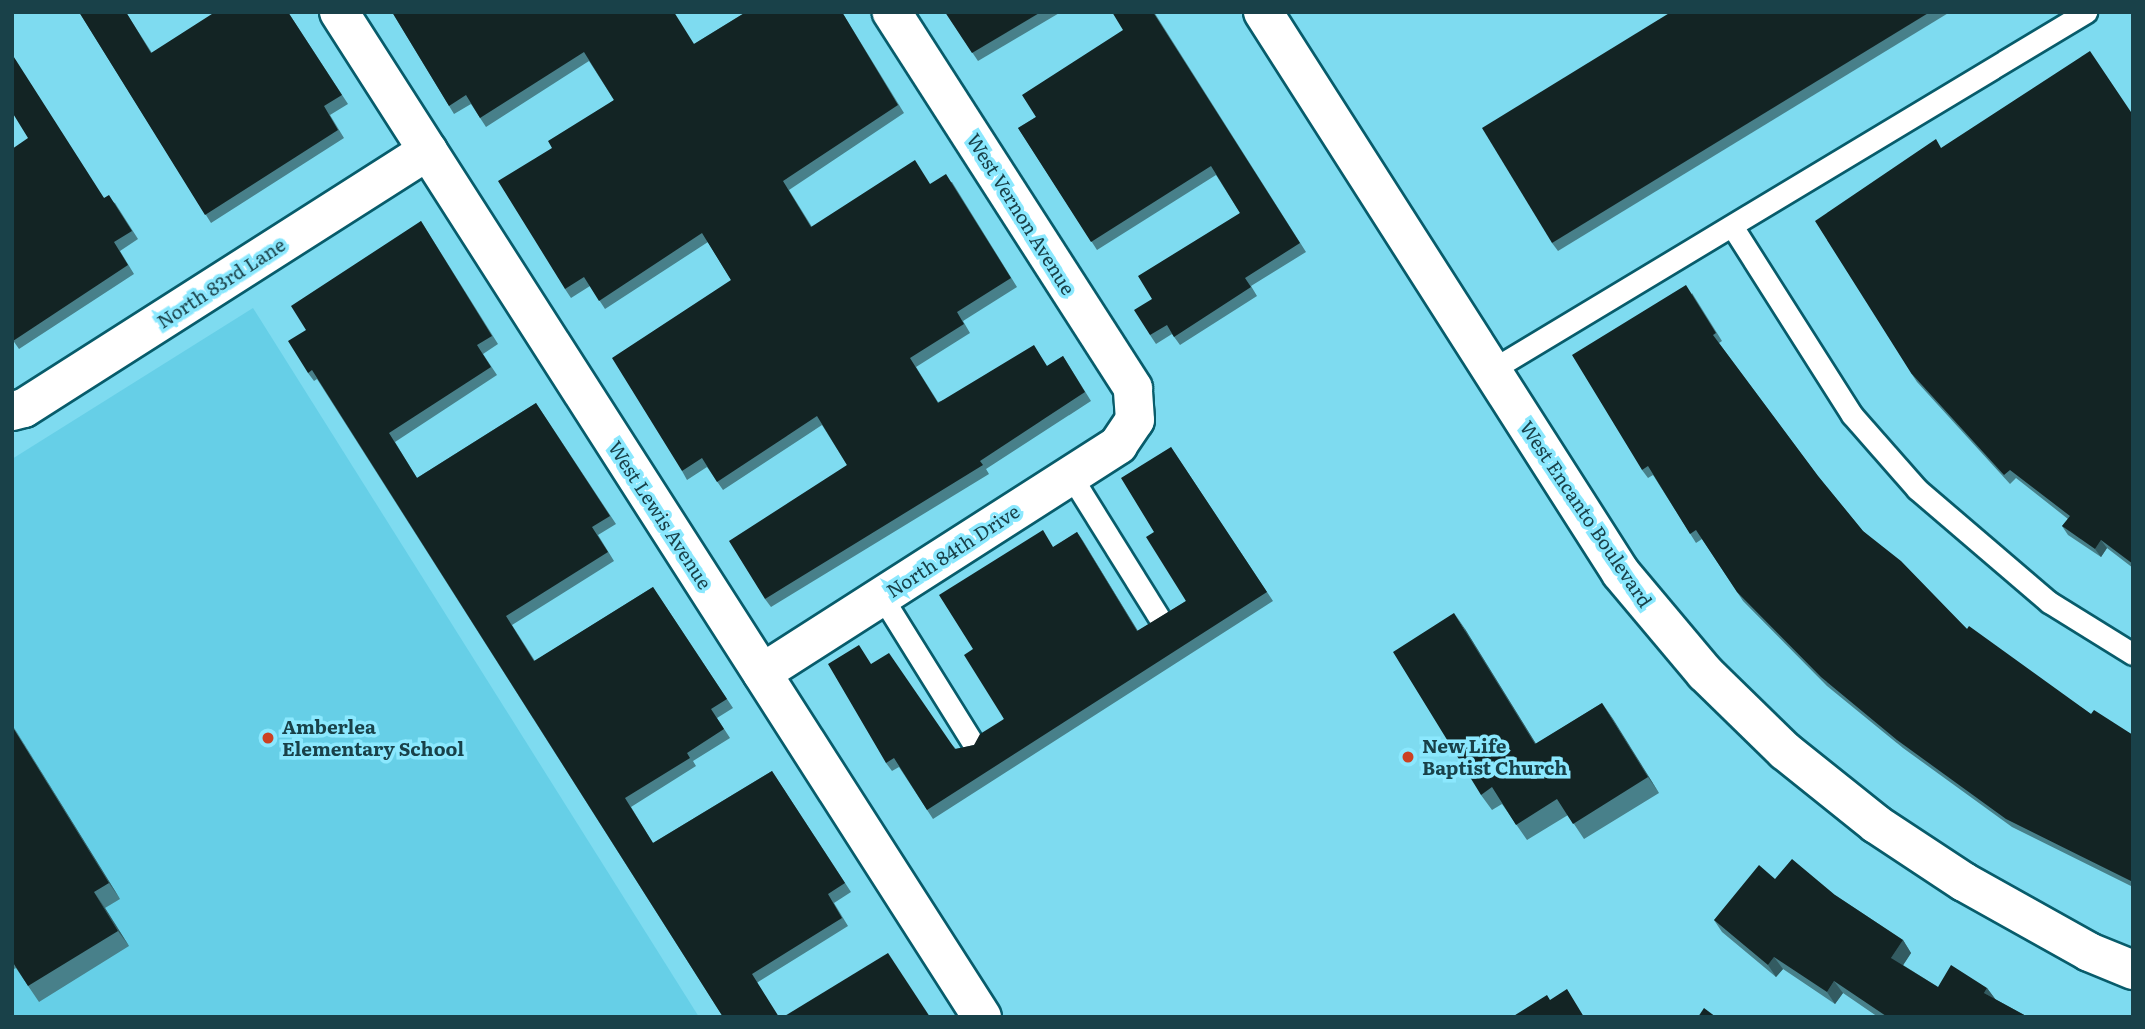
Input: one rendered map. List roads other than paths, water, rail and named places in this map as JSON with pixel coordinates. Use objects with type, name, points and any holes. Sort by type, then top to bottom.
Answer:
[{"type":"street","name":"West Lewis Avenue","points":[[339,12],[982,1017]]},
{"type":"street","name":"West Vernon Avenue","points":[[892,12],[1133,388],[1135,420]]},
{"type":"street","name":"West Encanto Boulevard","points":[[1262,12],[1621,573],[1706,673],[1785,751],[1876,824],[1964,882],[2089,952],[2133,970]]},
{"type":"street","name":"North 83rd Lane","points":[[12,411],[24,408],[428,151]]},
{"type":"street","name":"North 84th Drive","points":[[762,673],[1118,445],[1135,420]]},
{"type":"lane","points":[[1490,371],[2086,12]]},
{"type":"lane","points":[[1732,226],[1852,415],[1917,489],[2049,602],[2133,654]]},
{"type":"lane","points":[[1071,476],[1158,616]]},
{"type":"lane","points":[[882,597],[973,743]]},
{"type":"place","name":"Amberlea Elementary School","points":[[268,738]]},
{"type":"place","name":"New Life Baptist Church","points":[[1408,757]]}]
